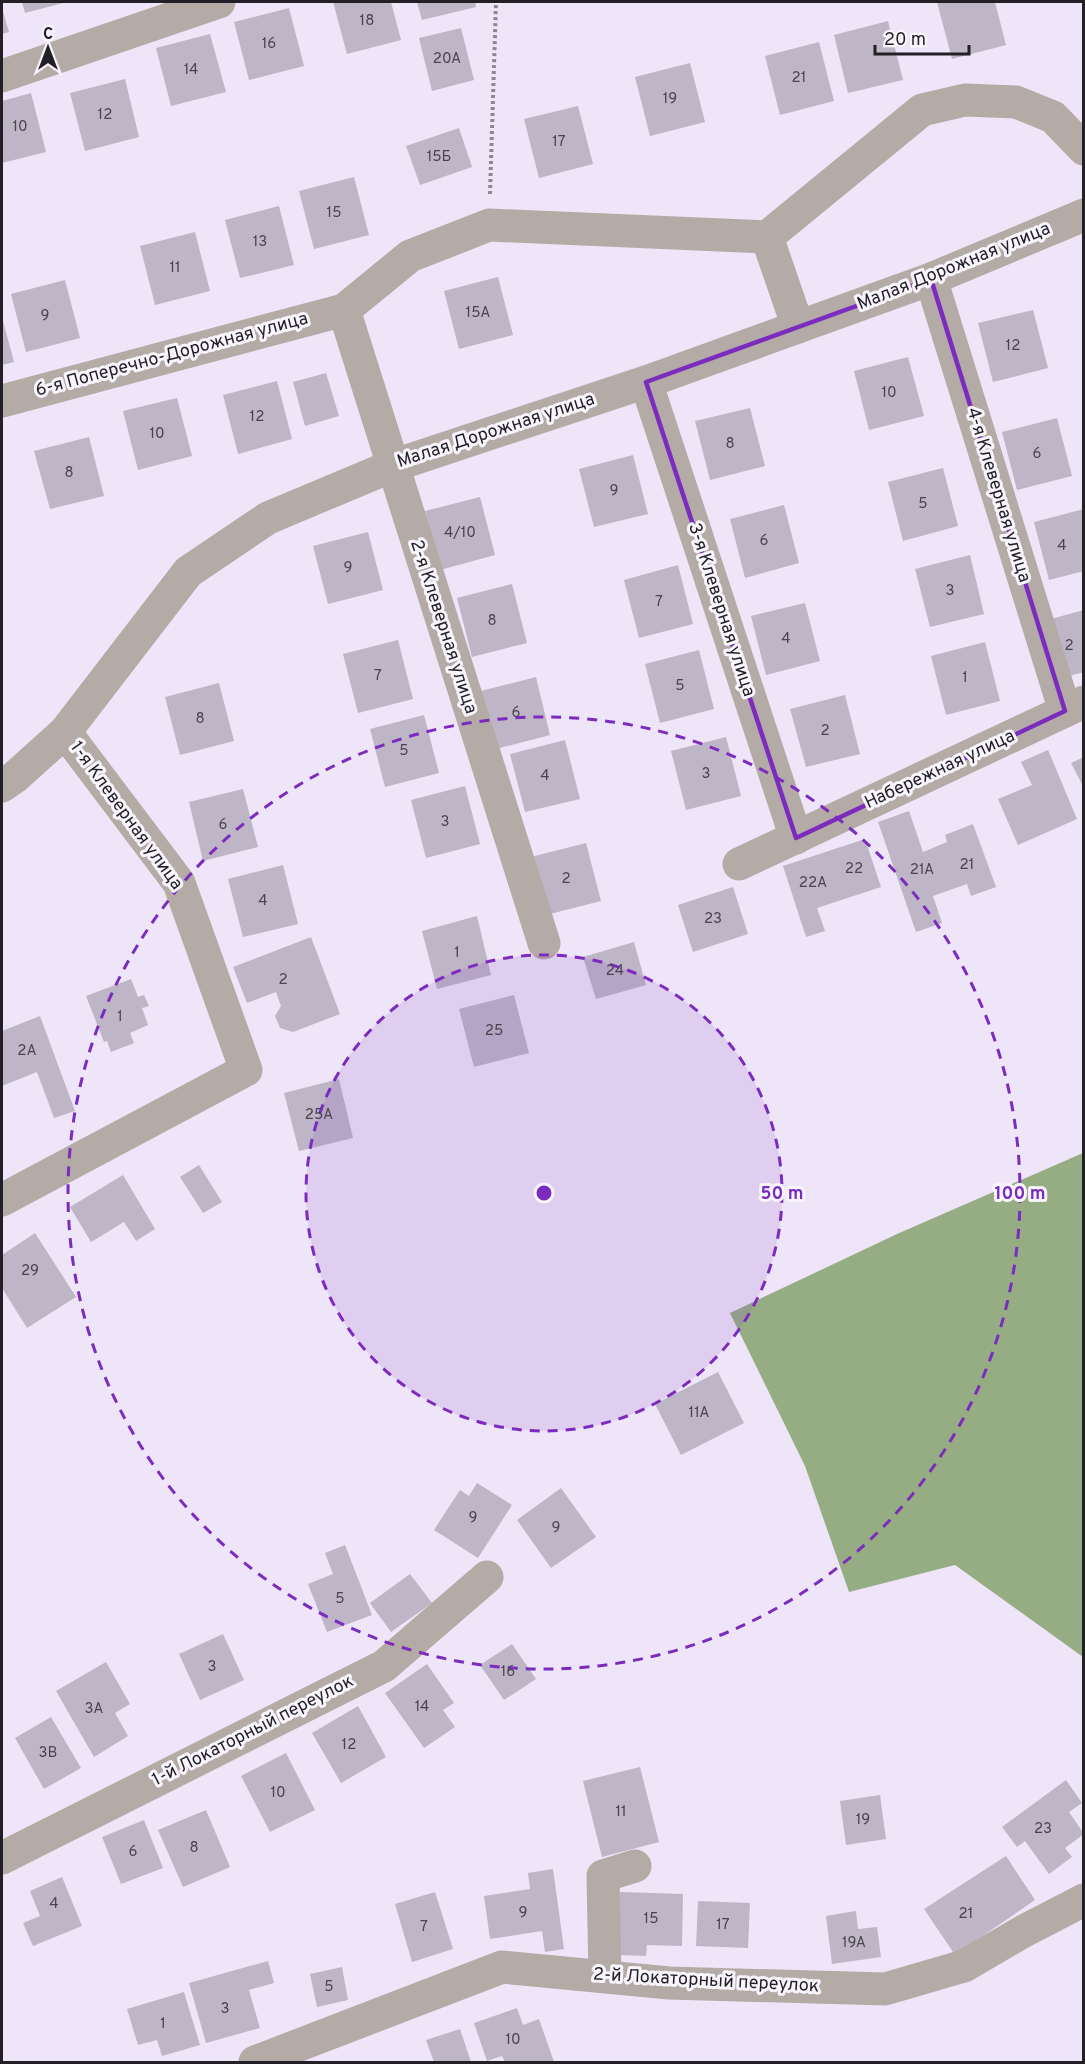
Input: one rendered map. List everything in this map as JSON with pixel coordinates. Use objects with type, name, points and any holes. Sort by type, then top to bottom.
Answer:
[{"type":"street","points":[[2,76],[219,2]]},
{"type":"street","points":[[344,310],[410,256],[489,225],[766,237],[922,110],[965,100],[1016,102],[1053,117],[1083,149]]},
{"type":"street","name":"Малая Дорожная улица","points":[[2,786],[65,732],[188,572],[268,518],[392,466],[646,382],[931,279],[1083,215]]},
{"type":"street","points":[[766,237],[798,327]]},
{"type":"street","name":"4-я Клеверная улица","points":[[931,279],[1074,707]]},
{"type":"street","name":"6-я Поперечно-Дорожная улица","points":[[2,401],[344,310]]},
{"type":"street","name":"2-я Клеверная улица","points":[[344,310],[544,943]]},
{"type":"street","name":"3-я Клеверная улица","points":[[646,382],[796,838]]},
{"type":"street","name":"Набережная улица","points":[[738,864],[1074,707]]},
{"type":"street","name":"1-я Клеверная улица","points":[[2,1200],[246,1070],[179,883],[65,732]]},
{"type":"street","name":"1-й Локаторный переулок","points":[[2,1858],[384,1666],[487,1578]]},
{"type":"street","points":[[605,1976],[603,1876],[635,1866]]},
{"type":"street","name":"2-й Локаторный переулок","points":[[255,2062],[502,1967],[669,1983],[885,1989],[964,1966],[1083,1900]]},
{"type":"path","points":[[489,225],[496,2]]},
{"type":"highlighted area","points":[[931,279],[1065,711],[796,838],[646,382]]},
{"type":"green space","points":[[1083,1153],[1083,1657],[955,1565],[849,1592],[805,1466],[730,1313],[897,1234]]},
{"type":"building","points":[[22,2],[67,2],[25,13]]},
{"type":"building","points":[[333,2],[391,2],[401,40],[347,54]]},
{"type":"building","points":[[417,2],[475,2],[476,7],[422,20]]},
{"type":"building","points":[[937,2],[995,2],[1006,45],[952,59]]},
{"type":"building","points":[[2,8],[9,32],[2,34]]},
{"type":"building","points":[[289,8],[304,66],[249,80],[234,22]]},
{"type":"building","points":[[888,21],[903,80],[848,93],[834,35]]},
{"type":"building","points":[[461,28],[474,80],[432,91],[419,38]]},
{"type":"building","points":[[210,34],[226,92],[171,106],[156,48]]},
{"type":"building","points":[[819,42],[834,101],[780,115],[765,56]]},
{"type":"building","points":[[690,63],[705,122],[650,136],[635,77]]},
{"type":"building","points":[[125,79],[139,137],[85,151],[70,93]]},
{"type":"building","points":[[31,93],[46,152],[2,163],[2,101]]},
{"type":"building","points":[[578,106],[593,164],[539,178],[524,119]]},
{"type":"building","points":[[459,128],[472,167],[420,185],[406,146]]},
{"type":"building","points":[[354,177],[369,235],[314,249],[299,191]]},
{"type":"building","points":[[279,206],[294,265],[240,278],[225,220]]},
{"type":"building","points":[[195,232],[210,291],[155,305],[140,246]]},
{"type":"building","points":[[498,277],[513,335],[459,349],[444,291]]},
{"type":"building","points":[[65,280],[80,338],[26,352],[11,294]]},
{"type":"building","points":[[1033,310],[1048,368],[993,382],[978,323]]},
{"type":"building","points":[[2,317],[14,362],[2,365]]},
{"type":"building","points":[[908,357],[924,416],[869,430],[854,371]]},
{"type":"building","points":[[326,373],[339,416],[305,426],[293,382]]},
{"type":"building","points":[[277,381],[292,439],[238,454],[223,395]]},
{"type":"building","points":[[177,398],[192,456],[138,470],[123,411]]},
{"type":"building","points":[[750,408],[765,466],[710,480],[695,421]]},
{"type":"building","points":[[1057,418],[1072,476],[1017,490],[1002,432]]},
{"type":"building","points":[[89,437],[104,496],[50,509],[34,451]]},
{"type":"building","points":[[633,455],[648,514],[594,527],[579,469]]},
{"type":"building","points":[[943,468],[958,526],[903,541],[888,482]]},
{"type":"building","points":[[480,497],[495,555],[440,570],[425,511]]},
{"type":"building","points":[[784,505],[799,563],[745,578],[730,519]]},
{"type":"building","points":[[1084,509],[1084,571],[1049,580],[1034,522]]},
{"type":"building","points":[[368,532],[383,590],[328,604],[313,546]]},
{"type":"building","points":[[970,555],[984,614],[930,627],[915,569]]},
{"type":"building","points":[[678,565],[693,624],[639,638],[624,580]]},
{"type":"building","points":[[512,584],[527,643],[472,657],[457,598]]},
{"type":"building","points":[[805,603],[820,661],[766,675],[751,616]]},
{"type":"building","points":[[1084,610],[1084,672],[1062,678],[1047,620]]},
{"type":"building","points":[[398,640],[413,699],[358,713],[343,654]]},
{"type":"building","points":[[985,642],[1000,701],[946,715],[931,656]]},
{"type":"building","points":[[699,650],[714,709],[660,723],[645,664]]},
{"type":"building","points":[[536,677],[550,735],[496,749],[481,691]]},
{"type":"building","points":[[219,683],[234,741],[180,755],[165,697]]},
{"type":"building","points":[[845,695],[860,754],[806,767],[790,709]]},
{"type":"building","points":[[424,715],[439,773],[385,787],[370,729]]},
{"type":"building","points":[[726,737],[741,796],[686,810],[671,751]]},
{"type":"building","points":[[565,740],[580,799],[525,812],[510,754]]},
{"type":"building","points":[[1048,750],[1077,819],[1018,845],[998,799],[1032,785],[1021,762]]},
{"type":"building","points":[[1084,757],[1084,788],[1071,763]]},
{"type":"building","points":[[465,786],[480,844],[426,858],[411,800]]},
{"type":"building","points":[[243,789],[258,847],[203,861],[189,802]]},
{"type":"building","points":[[909,811],[923,852],[947,842],[945,835],[973,824],[996,887],[971,896],[967,884],[933,896],[942,923],[916,932],[878,822]]},
{"type":"building","points":[[865,839],[881,887],[817,908],[825,931],[806,937],[783,866]]},
{"type":"building","points":[[586,843],[601,901],[546,915],[531,857]]},
{"type":"building","points":[[283,865],[298,924],[243,937],[228,879]]},
{"type":"building","points":[[733,887],[748,934],[693,952],[678,905]]},
{"type":"building","points":[[477,916],[491,975],[437,989],[422,931]]},
{"type":"building","points":[[311,937],[340,1014],[293,1032],[280,1028],[275,1016],[281,1006],[276,992],[247,1003],[233,967]]},
{"type":"building","points":[[634,942],[646,985],[596,999],[583,957]]},
{"type":"building","points":[[131,979],[138,997],[144,995],[149,1006],[142,1008],[148,1025],[130,1033],[134,1043],[111,1052],[107,1041],[104,1042],[86,996]]},
{"type":"building","points":[[514,995],[529,1053],[474,1067],[459,1009]]},
{"type":"building","points":[[40,1016],[75,1111],[54,1118],[37,1072],[2,1086],[2,1031]]},
{"type":"building","points":[[339,1079],[353,1138],[299,1151],[284,1093]]},
{"type":"building","points":[[199,1165],[222,1202],[203,1213],[180,1177]]},
{"type":"building","points":[[123,1175],[155,1229],[136,1241],[124,1222],[91,1242],[70,1207]]},
{"type":"building","points":[[35,1233],[76,1297],[27,1328],[2,1288],[2,1255]]},
{"type":"building","points":[[718,1372],[744,1423],[681,1455],[655,1404]]},
{"type":"building","points":[[477,1483],[512,1505],[478,1558],[434,1530],[460,1490],[469,1496]]},
{"type":"building","points":[[561,1488],[596,1537],[551,1568],[517,1520]]},
{"type":"building","points":[[345,1545],[372,1615],[327,1632],[308,1584],[333,1574],[325,1553]]},
{"type":"building","points":[[410,1574],[432,1603],[391,1632],[370,1603]]},
{"type":"building","points":[[223,1634],[244,1680],[200,1700],[179,1654]]},
{"type":"building","points":[[512,1644],[536,1679],[504,1700],[480,1665]]},
{"type":"building","points":[[106,1662],[130,1704],[115,1713],[128,1736],[94,1757],[56,1691]]},
{"type":"building","points":[[427,1664],[454,1703],[443,1710],[455,1727],[424,1748],[385,1693]]},
{"type":"building","points":[[358,1706],[386,1757],[341,1783],[312,1733]]},
{"type":"building","points":[[51,1717],[81,1768],[44,1789],[15,1738]]},
{"type":"building","points":[[286,1753],[315,1810],[270,1832],[241,1776]]},
{"type":"building","points":[[640,1767],[659,1842],[602,1857],[583,1781]]},
{"type":"building","points":[[1066,1780],[1082,1803],[1069,1812],[1084,1834],[1065,1848],[1072,1857],[1049,1874],[1025,1841],[1017,1847],[1002,1827]]},
{"type":"building","points":[[880,1795],[886,1839],[846,1845],[840,1801]]},
{"type":"building","points":[[206,1810],[230,1867],[183,1887],[158,1830]]},
{"type":"building","points":[[144,1820],[163,1868],[121,1884],[102,1837]]},
{"type":"building","points":[[1006,1856],[1035,1900],[955,1955],[924,1909]]},
{"type":"building","points":[[553,1869],[564,1949],[545,1952],[542,1931],[490,1939],[484,1896],[530,1889],[528,1873]]},
{"type":"building","points":[[62,1877],[82,1926],[33,1946],[23,1923],[40,1916],[30,1891]]},
{"type":"building","points":[[435,1892],[453,1949],[412,1962],[395,1904]]},
{"type":"building","points":[[620,1892],[683,1894],[682,1946],[647,1945],[646,1956],[618,1955]]},
{"type":"building","points":[[698,1901],[750,1903],[748,1948],[696,1946]]},
{"type":"building","points":[[856,1911],[858,1929],[877,1927],[881,1957],[832,1964],[826,1916]]},
{"type":"building","points":[[268,1961],[274,1983],[249,1990],[260,2028],[206,2043],[189,1983]]},
{"type":"building","points":[[342,1967],[348,2000],[317,2007],[310,1974]]},
{"type":"building","points":[[184,1992],[200,2045],[162,2056],[157,2040],[138,2045],[127,2009]]},
{"type":"building","points":[[517,2008],[523,2025],[539,2019],[554,2062],[505,2062],[502,2056],[487,2061],[474,2023]]},
{"type":"building","points":[[460,2029],[471,2062],[434,2062],[426,2040]]}]
